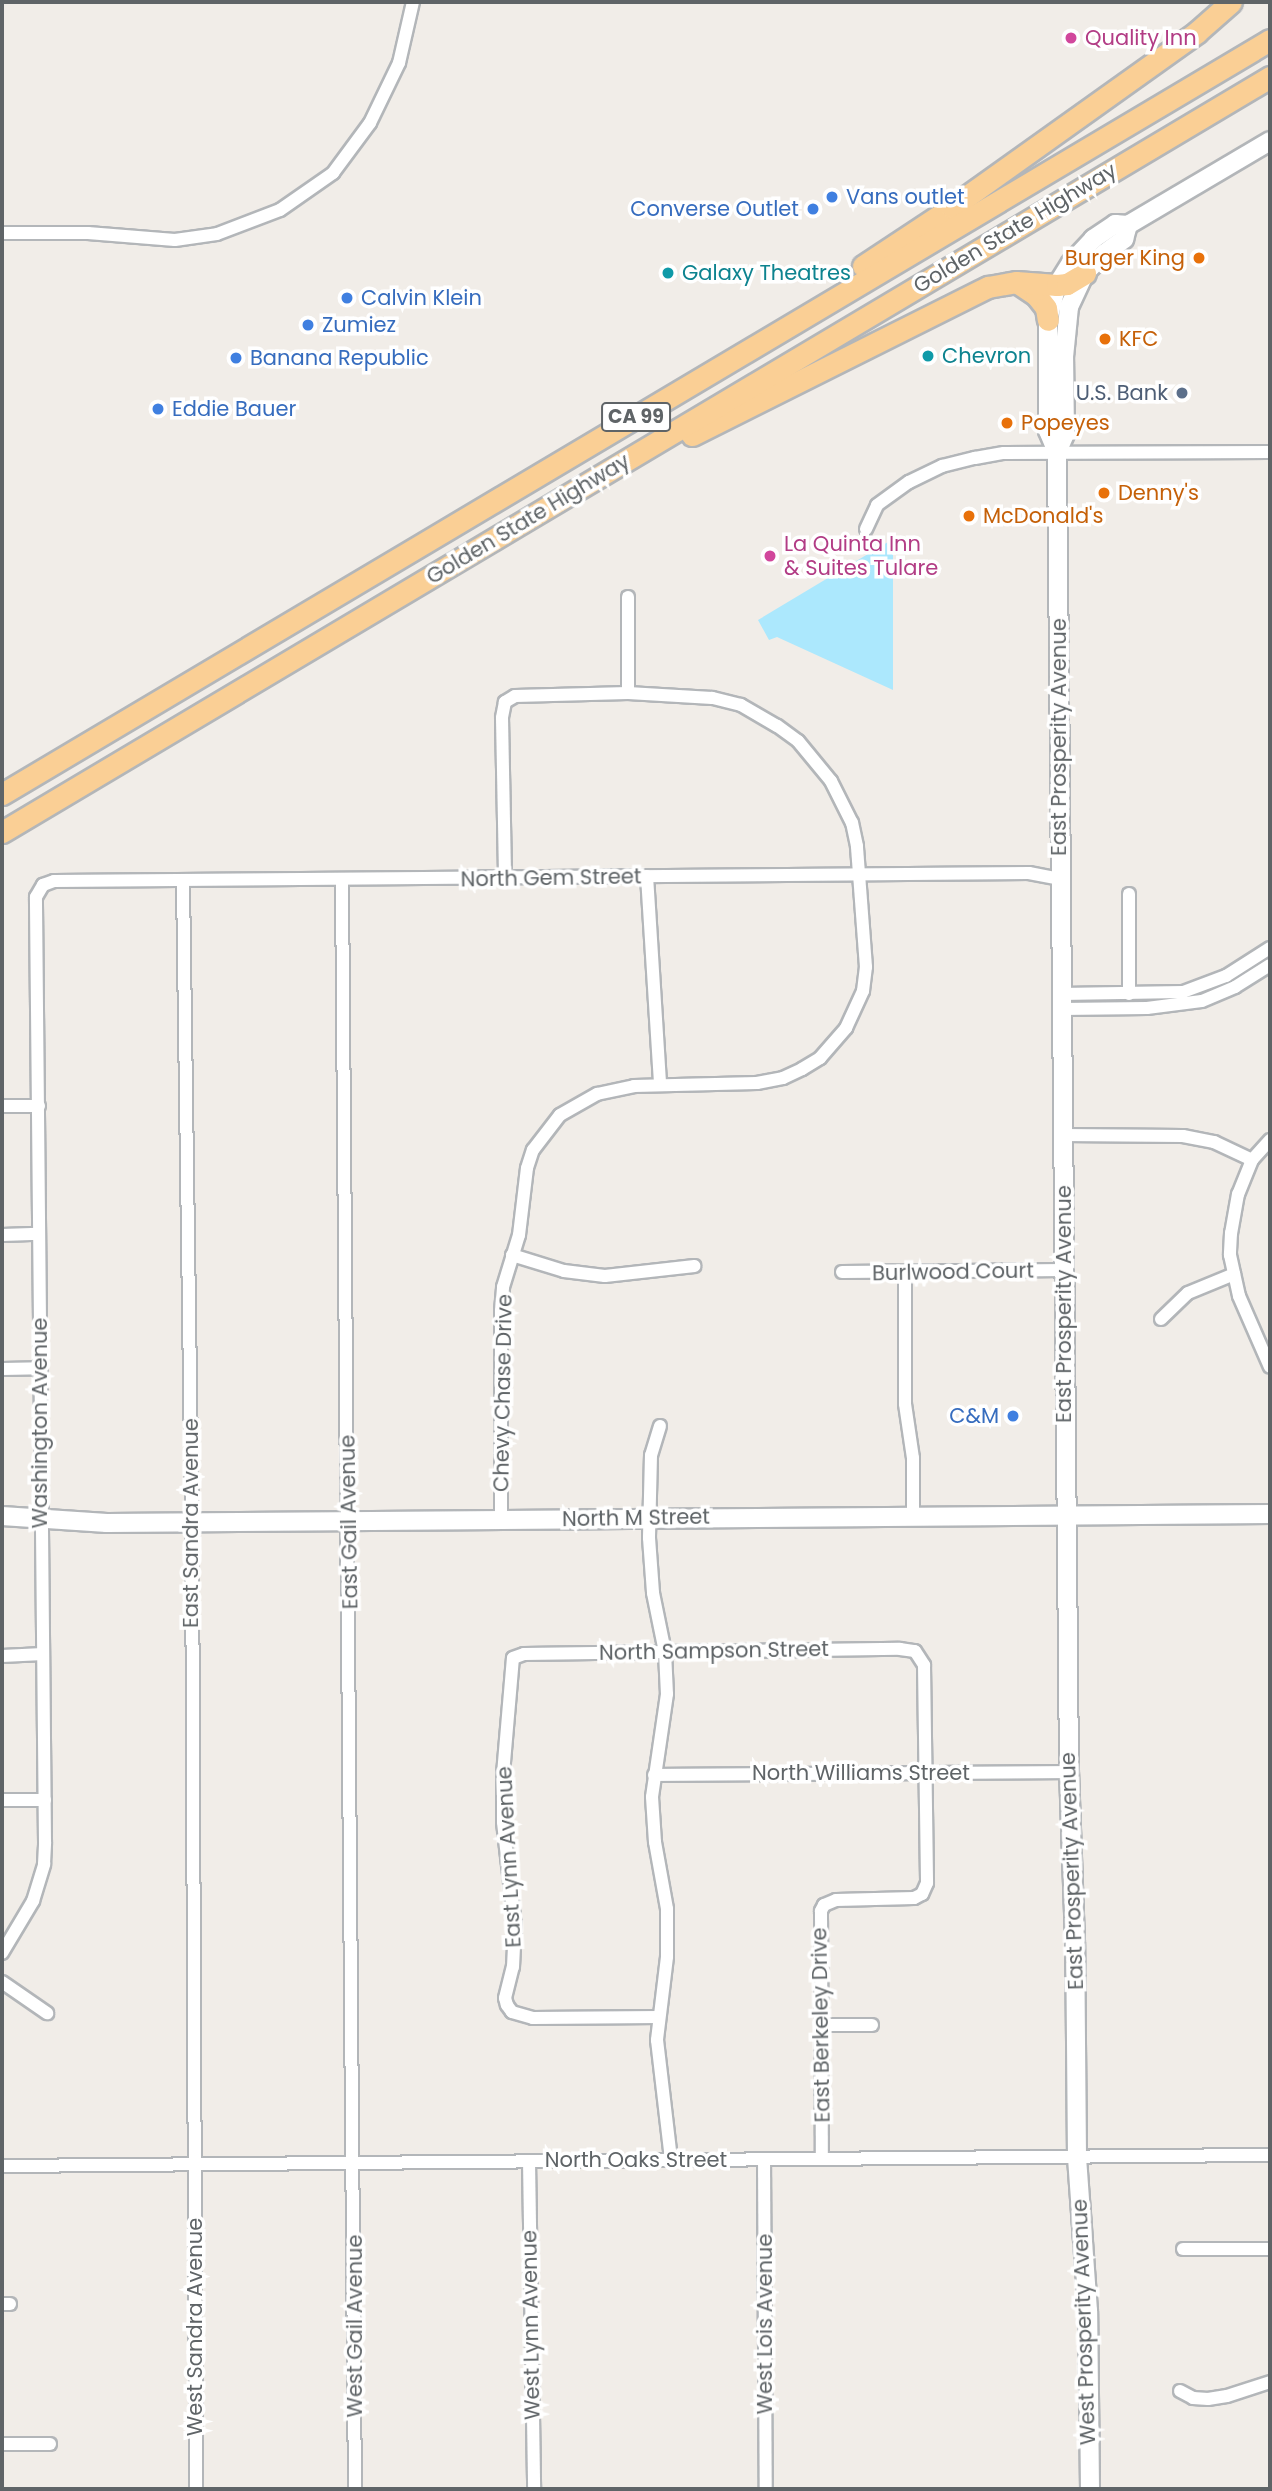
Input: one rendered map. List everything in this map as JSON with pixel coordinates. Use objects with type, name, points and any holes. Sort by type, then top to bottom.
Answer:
[{"type":"highway","points":[[764,340],[790,314],[952,207],[1197,32],[1231,2]]},
{"type":"highway","name":"Golden State Highway","points":[[2,794],[1270,40]]},
{"type":"highway","name":"Golden State Highway","points":[[2,832],[1270,76]]},
{"type":"highway","points":[[604,473],[653,454],[977,292],[1016,282],[1067,284],[1085,273]]},
{"type":"highway","points":[[1016,282],[1037,295],[1046,308],[1048,320]]},
{"type":"main road","points":[[1085,273],[1124,239],[1128,225],[1270,141]]},
{"type":"main road","name":"East Prosperity Avenue","points":[[1077,2155],[1076,1942],[1069,1772],[1057,452],[1048,431],[1048,320],[1057,285],[1071,262],[1093,239],[1115,224],[1128,225]]},
{"type":"main road","name":"East Prosperity Avenue","points":[[1057,452],[1065,434],[1067,317],[1072,298],[1085,273]]},
{"type":"main road","name":"North M Street","points":[[2,1516],[40,1520],[349,1522],[913,1515],[1270,1514]]},
{"type":"main road","name":"West Prosperity Avenue","points":[[1077,2155],[1088,2311],[1090,2489]]},
{"type":"street","points":[[2,233],[88,233],[153,240],[217,234],[280,210],[312,189],[343,160],[370,123],[391,83],[405,46],[413,2]]},
{"type":"street","points":[[866,529],[877,505],[909,482],[942,466],[1004,453],[1270,452]]},
{"type":"street","points":[[628,597],[628,693]]},
{"type":"street","name":"Chevy Chase Drive","points":[[501,1519],[501,1311],[512,1255],[519,1236],[527,1168],[533,1150],[560,1115],[597,1094],[634,1086],[757,1083],[783,1078],[820,1058],[835,1043],[856,1010],[866,967],[852,823],[843,803],[831,780],[797,741],[741,705],[712,698],[628,693],[515,696],[505,702],[502,718],[505,878]]},
{"type":"street","name":"North Gem Street","points":[[43,885],[54,881],[342,881],[1029,873],[1060,879]]},
{"type":"street","points":[[647,876],[660,1085]]},
{"type":"street","name":"East Sandra Avenue","points":[[183,881],[192,1522],[194,2165]]},
{"type":"street","name":"East Gail Avenue","points":[[342,881],[354,2163]]},
{"type":"street","name":"Washington Avenue","points":[[2,1953],[20,1927],[40,1882],[44,1864],[36,897],[43,885]]},
{"type":"street","points":[[1129,894],[1129,994]]},
{"type":"street","points":[[1061,1001],[1129,994],[1167,994],[1196,989],[1226,976],[1270,948]]},
{"type":"street","points":[[1061,1001],[1147,1008],[1202,1001],[1235,987],[1270,965]]},
{"type":"street","points":[[2,1106],[39,1106]]},
{"type":"street","points":[[1063,1135],[1183,1136],[1214,1142],[1252,1160]]},
{"type":"street","points":[[1269,1359],[1239,1296],[1230,1255],[1234,1214],[1252,1160],[1270,1140]]},
{"type":"street","points":[[2,1235],[39,1234]]},
{"type":"street","points":[[512,1255],[564,1271],[605,1276],[694,1266]]},
{"type":"street","name":"Burlwood Court","points":[[842,1272],[1064,1270]]},
{"type":"street","points":[[905,1273],[905,1404],[913,1458],[913,1515]]},
{"type":"street","points":[[1161,1319],[1188,1293],[1234,1275]]},
{"type":"street","points":[[2,1369],[41,1368]]},
{"type":"street","points":[[660,1426],[651,1455],[650,1518],[653,1593],[665,1652],[667,1694],[654,1775],[654,1842],[665,1889],[668,1933],[659,2017],[658,2061],[668,2114],[671,2159]]},
{"type":"street","name":"North Sampson Street","points":[[513,1658],[524,1654],[900,1649],[915,1651]]},
{"type":"street","name":"East Berkeley Drive","points":[[822,2158],[819,1918],[824,1905],[836,1900],[914,1898],[925,1890],[924,1665],[915,1651]]},
{"type":"street","points":[[2,1656],[43,1654]]},
{"type":"street","name":"East Lynn Avenue","points":[[513,1658],[503,1774],[503,1822],[515,1926],[511,1981],[505,1998],[512,2012],[533,2018],[659,2017]]},
{"type":"street","name":"North Williams Street","points":[[654,1775],[1069,1772]]},
{"type":"street","points":[[2,1800],[45,1800]]},
{"type":"street","points":[[2,1982],[47,2013]]},
{"type":"street","points":[[822,2025],[872,2025]]},
{"type":"street","name":"North Oaks Street","points":[[2,2166],[1270,2155]]},
{"type":"street","name":"West Lois Avenue","points":[[764,2159],[766,2489]]},
{"type":"street","name":"West Lynn Avenue","points":[[529,2161],[534,2489]]},
{"type":"street","name":"West Gail Avenue","points":[[354,2163],[355,2489]]},
{"type":"street","name":"West Sandra Avenue","points":[[194,2165],[196,2489]]},
{"type":"street","points":[[1183,2249],[1270,2249]]},
{"type":"street","points":[[1180,2391],[1193,2398],[1208,2399],[1227,2396],[1270,2382]]},
{"type":"street","points":[[2,2444],[50,2444]]},
{"type":"water","points":[[893,539],[893,690],[777,637],[769,640],[758,620]]},
{"type":"place","name":"Quality Inn","points":[[1071,38]]},
{"type":"place","name":"Vans outlet","points":[[832,197]]},
{"type":"place","name":"Converse Outlet","points":[[813,209]]},
{"type":"place","name":"Burger King","points":[[1199,258]]},
{"type":"place","name":"Galaxy Theatres","points":[[668,273]]},
{"type":"place","name":"Calvin Klein","points":[[347,298]]},
{"type":"place","name":"Zumiez","points":[[308,325]]},
{"type":"place","name":"KFC","points":[[1105,339]]},
{"type":"place","name":"Chevron","points":[[928,356]]},
{"type":"place","name":"Banana Republic","points":[[236,358]]},
{"type":"place","name":"U.S. Bank","points":[[1182,393]]},
{"type":"place","name":"Eddie Bauer","points":[[158,409]]},
{"type":"place","name":"Popeyes","points":[[1007,423]]},
{"type":"place","name":"Denny's","points":[[1104,493]]},
{"type":"place","name":"McDonald's","points":[[969,516]]},
{"type":"place","name":"La Quinta Inn & Suites Tulare","points":[[770,556]]},
{"type":"place","name":"C&M","points":[[1013,1416]]}]
